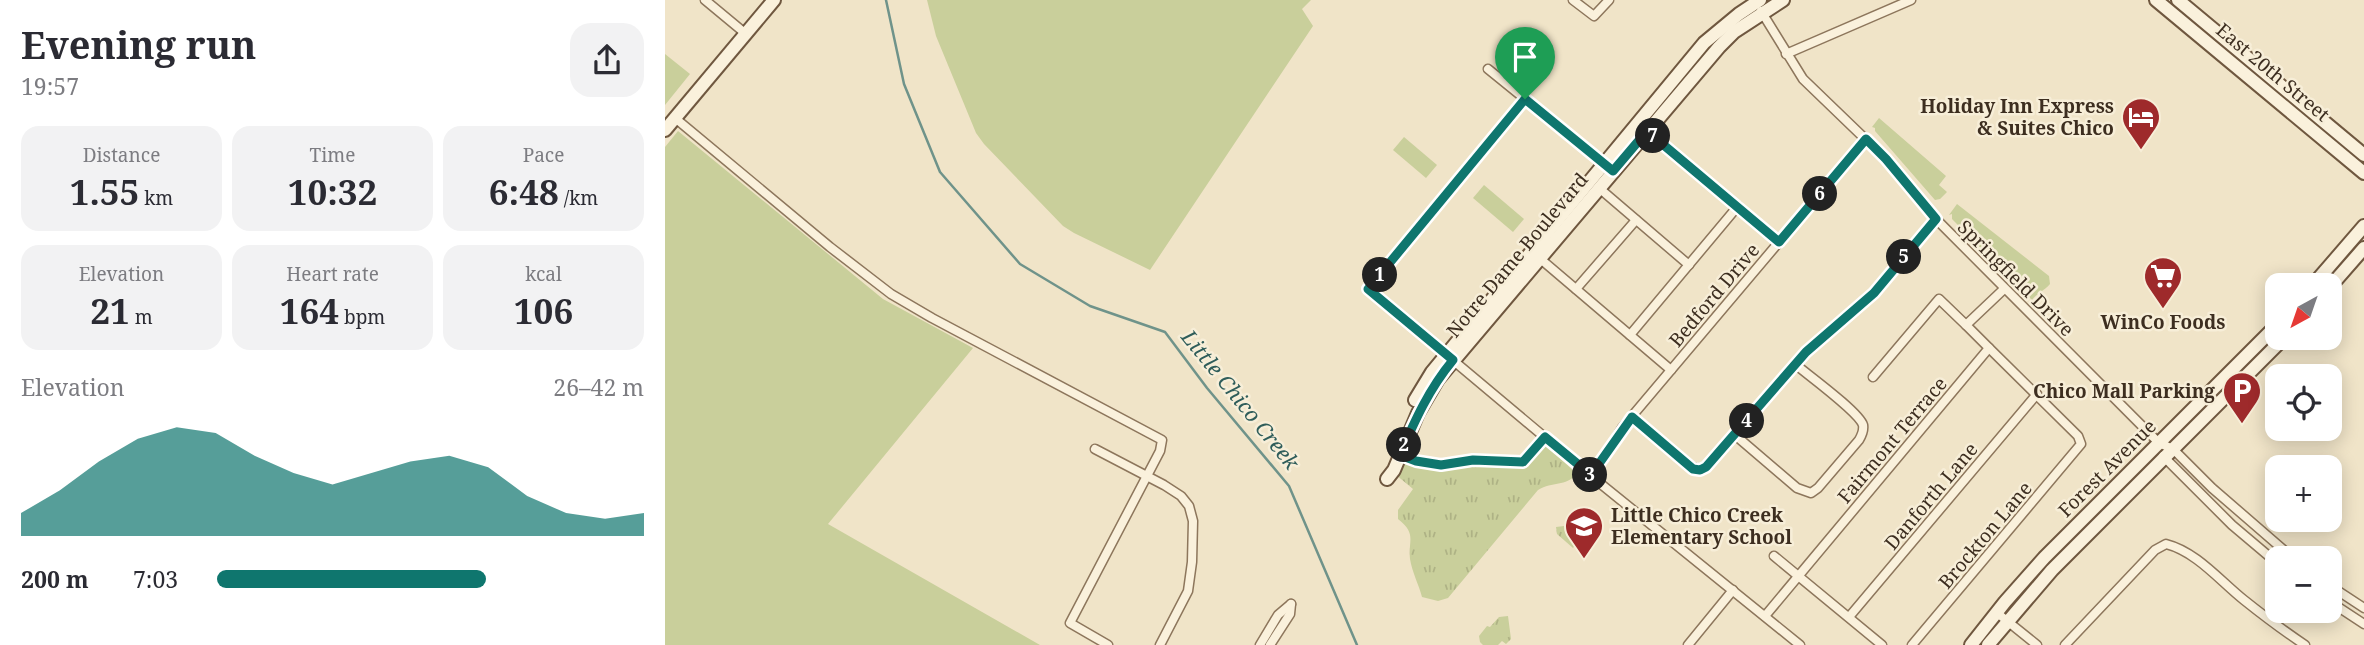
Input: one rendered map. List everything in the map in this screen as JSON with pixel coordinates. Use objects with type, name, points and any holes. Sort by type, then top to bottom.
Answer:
[{"type":"street","points":[[705,0],[746,34]]},
{"type":"street","points":[[665,130],[774,0]]},
{"type":"street","points":[[1573,0],[1594,16],[1609,0]]},
{"type":"street","name":"Notre Dame Boulevard","points":[[1397,454],[1450,358],[1643,127],[1734,33],[1758,4],[1783,0]]},
{"type":"street","points":[[1786,54],[1911,0]]},
{"type":"street","name":"East 20th Street","points":[[2156,0],[2364,173]]},
{"type":"street","name":"East 20th Street","points":[[2178,0],[2364,155]]},
{"type":"street","name":"Springfield Drive","points":[[1758,4],[1803,79],[1886,159],[1936,219],[2159,443],[2232,525],[2265,553]]},
{"type":"street","points":[[1488,69],[1609,168]]},
{"type":"street","points":[[1525,99],[1368,289],[1800,645]]},
{"type":"street","points":[[675,118],[891,294],[1162,440],[1162,446],[1147,476],[1070,623],[1108,645]]},
{"type":"street","points":[[1643,127],[1779,242]]},
{"type":"street","name":"Bedford Drive","points":[[1591,475],[1632,417],[1866,139]]},
{"type":"street","name":"Notre Dame Boulevard","points":[[1536,255],[1599,188],[1609,168]]},
{"type":"street","points":[[1599,188],[1689,265]]},
{"type":"street","points":[[1630,335],[1738,206]]},
{"type":"street","points":[[1632,417],[1693,469],[1706,467],[1806,352],[1874,293],[1936,219]]},
{"type":"street","points":[[1576,289],[1636,220]]},
{"type":"street","points":[[2323,273],[2364,226]]},
{"type":"street","points":[[2342,273],[2364,248]]},
{"type":"street","points":[[1536,255],[1671,370]]},
{"type":"street","points":[[1966,325],[2004,289]]},
{"type":"street","points":[[1873,377],[1939,299],[2037,394]]},
{"type":"street","name":"Forest Avenue","points":[[1971,645],[2039,564],[2265,337]]},
{"type":"street","name":"Fairmont Terrace","points":[[1765,616],[1989,348]]},
{"type":"street","name":"Forest Avenue","points":[[1988,645],[2052,570],[2272,350]]},
{"type":"street","points":[[1735,435],[1797,488],[1811,493],[1859,440],[1863,426],[1854,413],[1795,364]]},
{"type":"street","name":"Brockton Lane","points":[[1912,645],[2081,444],[2078,436],[2037,394]]},
{"type":"street","name":"Danforth Lane","points":[[1849,617],[2037,394]]},
{"type":"street","points":[[1397,454],[1416,461],[1441,465],[1473,460],[1523,462],[1545,437]]},
{"type":"street","points":[[1095,449],[1181,496],[1189,506],[1193,521],[1192,569],[1188,591],[1160,645]]},
{"type":"street","name":"Springfield Drive","points":[[2168,454],[2279,546]]},
{"type":"street","points":[[2065,645],[2155,550],[2166,544],[2189,554],[2244,600],[2305,645]]},
{"type":"street","points":[[1774,556],[1882,645]]},
{"type":"street","points":[[1688,645],[1733,590]]},
{"type":"street","points":[[2342,594],[2364,608]]},
{"type":"street","points":[[1259,645],[1278,615],[1291,604],[1290,614],[1270,645]]},
{"type":"street","points":[[2342,610],[2364,624]]},
{"type":"street","points":[[1996,612],[2038,645]]},
{"type":"green space","points":[[927,0],[1311,0],[1302,9],[1313,26],[1150,270],[1063,226],[984,144],[976,133],[936,36]]},
{"type":"green space","points":[[665,54],[690,74],[665,105]]},
{"type":"green space","points":[[1879,118],[1946,176],[1939,185],[1947,192],[1940,199],[1935,200],[1875,131],[1872,127]]},
{"type":"green space","points":[[678,131],[883,299],[973,348],[828,524],[1040,645],[665,645],[665,147]]},
{"type":"green space","points":[[1404,137],[1437,165],[1426,178],[1393,150]]},
{"type":"green space","points":[[1484,185],[1524,219],[1513,232],[1473,198]]},
{"type":"green space","points":[[1957,204],[2049,276],[2050,284],[2032,300],[1952,219],[1952,214],[1949,215]]},
{"type":"green space","points":[[1543,446],[1547,446],[1577,474],[1568,481],[1538,490],[1448,598],[1438,601],[1422,597],[1410,559],[1410,533],[1398,519],[1398,510],[1413,489],[1395,474],[1404,461],[1430,467],[1525,467]]},
{"type":"green space","points":[[1572,525],[1584,534],[1573,548],[1557,534],[1556,527]]},
{"type":"green space","points":[[1508,616],[1511,639],[1506,644],[1502,641],[1498,645],[1483,645],[1479,636],[1487,626],[1490,627],[1499,617]]},
{"type":"waterway","name":"Little Chico Creek","points":[[886,0],[904,84],[940,172],[1020,264],[1090,306],[1165,332],[1207,388],[1289,486],[1357,645]]},
{"type":"place","name":"Holiday Inn Express & Suites Chico","points":[[2141,151]]},
{"type":"place","name":"WinCo Foods","points":[[2163,310]]},
{"type":"place","name":"Chico Mall Parking","points":[[2242,425]]},
{"type":"place","name":"Little Chico Creek Elementary School","points":[[1584,560]]},
{"type":"route","points":[[1525,99],[1613,171],[1647,131],[1779,242],[1866,139],[1936,219],[1874,293],[1806,352],[1711,463],[1700,470],[1687,465],[1632,417],[1591,475],[1545,437],[1523,462],[1473,460],[1441,465],[1416,461],[1400,455],[1429,393],[1453,360],[1368,289],[1525,99]]}]
